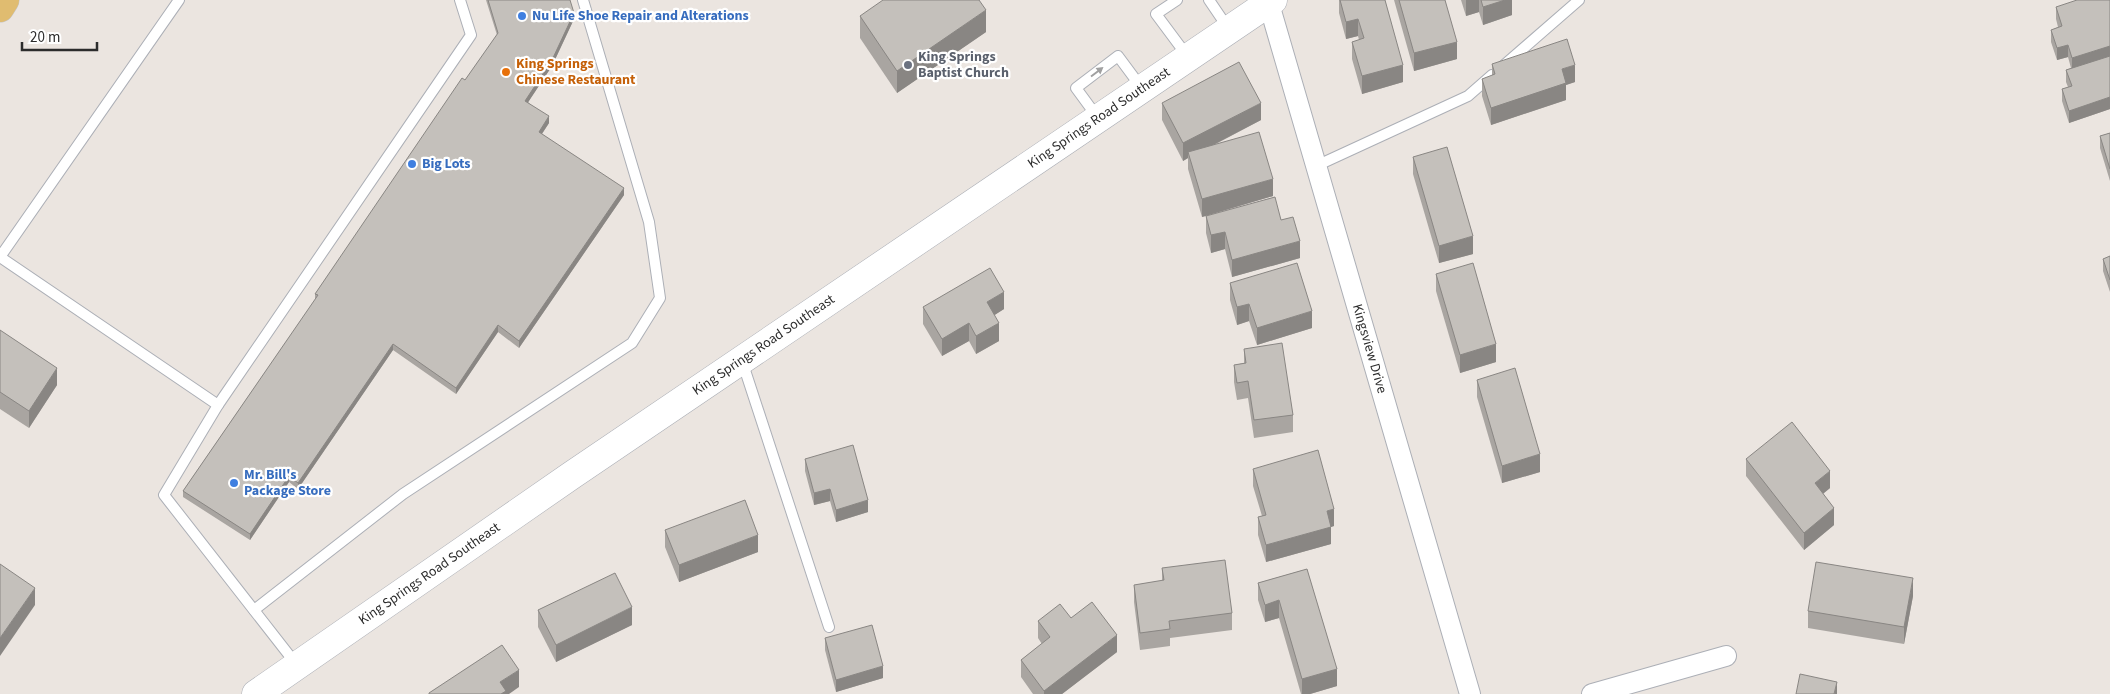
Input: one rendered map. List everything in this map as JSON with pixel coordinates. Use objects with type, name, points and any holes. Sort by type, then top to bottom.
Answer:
[{"type":"main road","points":[[0,8],[5,0]]},
{"type":"street","name":"King Springs Road Southeast","points":[[272,690],[298,666],[572,475],[1271,2]]},
{"type":"street","name":"Kingsview Drive","points":[[1271,2],[1316,166],[1470,694]]},
{"type":"street","points":[[1592,694],[1726,656]]},
{"type":"lane","points":[[179,0],[0,257],[218,404]]},
{"type":"lane","points":[[298,666],[164,495],[218,404],[471,35],[460,0]]},
{"type":"lane","points":[[254,610],[403,494],[632,343],[660,298],[649,222],[583,0]]},
{"type":"lane","points":[[1178,0],[1156,14],[1188,58]]},
{"type":"lane","points":[[1209,0],[1230,30]]},
{"type":"lane","points":[[1316,166],[1468,96],[1579,0]]},
{"type":"lane","points":[[1098,118],[1076,88],[1118,56],[1142,89]]},
{"type":"lane","points":[[742,360],[829,627]]},
{"type":"building","points":[[488,0],[570,0],[574,13],[552,60],[525,101],[549,116],[539,132],[624,188],[519,341],[498,325],[456,388],[393,344],[298,483],[289,476],[250,534],[183,491],[318,295],[315,294],[462,78],[465,80],[498,33]]},
{"type":"building","name":"King Springs Baptist Church","points":[[883,0],[979,0],[986,10],[897,71],[860,16]]},
{"type":"building","points":[[1340,0],[1385,0],[1403,65],[1362,76],[1352,42],[1364,38],[1358,19],[1346,22]]},
{"type":"building","points":[[1399,0],[1445,0],[1457,42],[1414,53]]},
{"type":"building","points":[[1481,0],[1505,0],[1483,7]]},
{"type":"building","points":[[2077,0],[2110,0],[2110,46],[2072,58],[2068,45],[2057,48],[2051,30],[2062,26],[2056,7]]},
{"type":"building","points":[[1567,39],[1575,65],[1562,69],[1566,83],[1491,108],[1482,79],[1495,74],[1492,64]]},
{"type":"building","points":[[2110,56],[2110,97],[2069,111],[2062,89],[2072,86],[2066,70]]},
{"type":"building","points":[[1239,62],[1261,103],[1183,143],[1162,103]]},
{"type":"building","points":[[1259,132],[1273,179],[1202,199],[1188,152]]},
{"type":"building","points":[[2110,133],[2110,169],[2100,136]]},
{"type":"building","points":[[1447,147],[1473,236],[1439,246],[1413,157]]},
{"type":"building","points":[[1275,197],[1281,220],[1293,217],[1300,241],[1232,260],[1225,232],[1211,235],[1206,216]]},
{"type":"building","points":[[2110,256],[2110,280],[2103,259]]},
{"type":"building","points":[[1297,263],[1312,311],[1257,328],[1249,304],[1237,307],[1230,283]]},
{"type":"building","points":[[1473,263],[1496,344],[1460,355],[1436,274]]},
{"type":"building","points":[[990,268],[1004,292],[987,302],[999,323],[976,336],[969,323],[942,339],[923,307]]},
{"type":"building","points":[[0,330],[57,368],[29,411],[0,392]]},
{"type":"building","points":[[1282,343],[1293,415],[1254,420],[1248,381],[1237,383],[1234,365],[1246,363],[1244,349]]},
{"type":"building","points":[[1515,368],[1540,454],[1502,466],[1477,380]]},
{"type":"building","points":[[1792,422],[1830,471],[1815,483],[1834,508],[1804,533],[1746,459]]},
{"type":"building","points":[[853,445],[868,500],[836,510],[830,489],[814,493],[805,459]]},
{"type":"building","points":[[1318,450],[1334,509],[1327,511],[1331,527],[1266,545],[1258,517],[1266,515],[1253,469]]},
{"type":"building","points":[[745,500],[758,535],[679,565],[665,530]]},
{"type":"building","points":[[1225,560],[1232,613],[1169,621],[1170,629],[1140,633],[1134,585],[1164,580],[1162,568]]},
{"type":"building","points":[[1816,562],[1913,578],[1904,627],[1808,611]]},
{"type":"building","points":[[0,564],[35,588],[0,638]]},
{"type":"building","points":[[1307,569],[1337,669],[1302,679],[1279,600],[1265,605],[1258,583]]},
{"type":"building","points":[[615,573],[632,607],[556,645],[538,610]]},
{"type":"building","points":[[1092,602],[1117,635],[1044,691],[1021,660],[1050,637],[1038,621],[1060,604],[1071,618]]},
{"type":"building","points":[[872,625],[883,666],[836,680],[825,638]]},
{"type":"building","points":[[502,645],[519,670],[500,682],[506,691],[501,694],[429,694],[429,693]]},
{"type":"building","points":[[1800,674],[1837,682],[1834,694],[1796,694]]},
{"type":"place","name":"Nu Life Shoe Repair and Alterations","points":[[522,16]]},
{"type":"place","name":"King Springs Baptist Church","points":[[908,65]]},
{"type":"place","name":"King Springs Chinese Restaurant","points":[[506,72]]},
{"type":"place","name":"Big Lots","points":[[412,164]]},
{"type":"place","name":"Mr. Bill's Package Store","points":[[234,483]]}]
